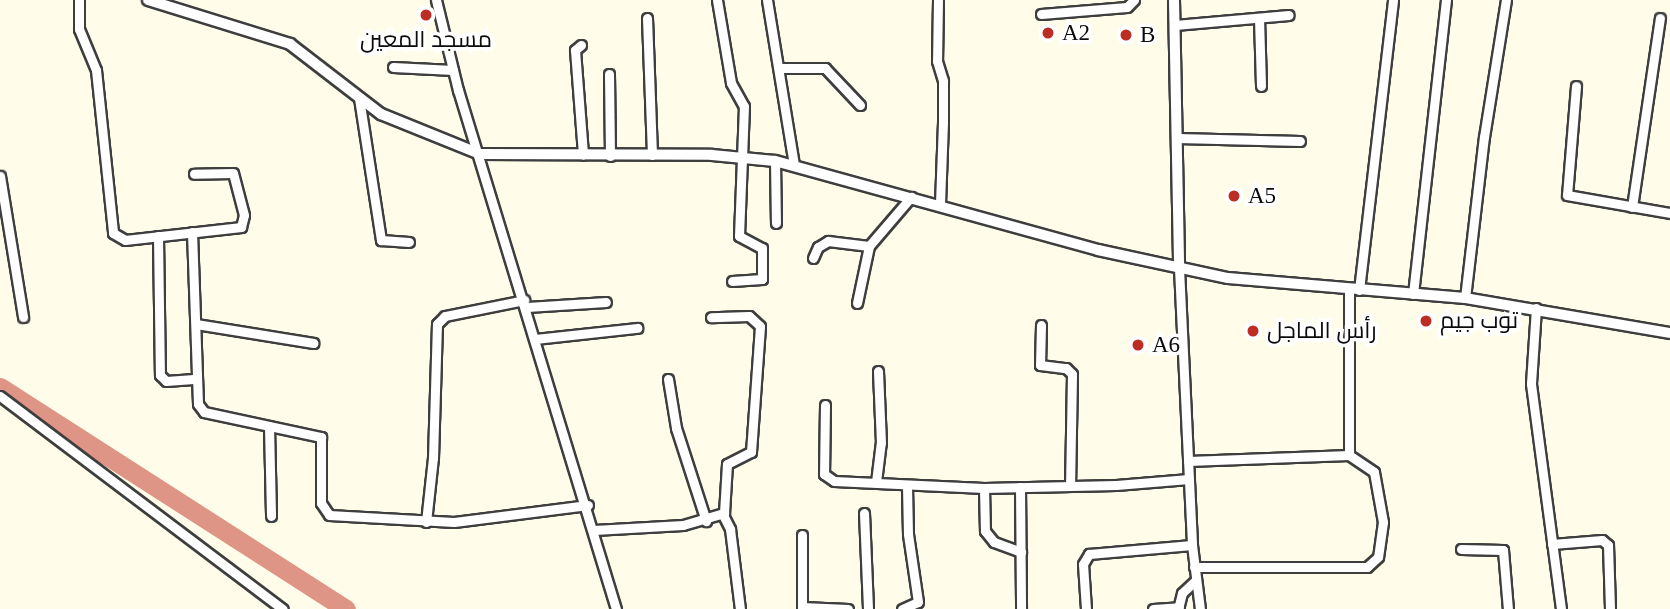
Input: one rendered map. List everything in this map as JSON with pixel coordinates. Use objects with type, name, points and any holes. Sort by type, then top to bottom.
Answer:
[{"type":"street","points":[[79,0],[79,29],[96,70],[113,233],[125,240],[241,227],[244,222],[233,173],[194,174]]},
{"type":"street","points":[[148,0],[290,44],[359,98],[403,126],[480,154],[743,157],[775,161],[1179,268],[1253,282],[1465,298],[1670,333]]},
{"type":"street","points":[[436,0],[453,70],[588,505],[616,609]]},
{"type":"street","points":[[717,0],[731,83],[743,102],[739,236],[744,242],[761,245],[762,279],[732,281]]},
{"type":"street","points":[[767,0],[781,68],[794,165]]},
{"type":"street","points":[[938,0],[937,61],[943,81],[940,204]]},
{"type":"street","points":[[1041,14],[1126,7],[1134,0]]},
{"type":"street","points":[[1174,0],[1179,268],[1192,545],[1200,609]]},
{"type":"street","points":[[1349,455],[1354,290],[1393,0]]},
{"type":"street","points":[[1413,294],[1447,0]]},
{"type":"street","points":[[1465,298],[1506,0]]},
{"type":"street","points":[[1175,25],[1289,15]]},
{"type":"street","points":[[647,18],[652,155]]},
{"type":"street","points":[[1259,18],[1261,86]]},
{"type":"street","points":[[1632,207],[1660,18]]},
{"type":"street","points":[[581,44],[575,50],[583,155]]},
{"type":"street","points":[[393,67],[453,70]]},
{"type":"street","points":[[781,68],[825,68],[859,105]]},
{"type":"street","points":[[609,74],[610,156]]},
{"type":"street","points":[[1576,86],[1567,195],[1670,213]]},
{"type":"street","points":[[359,98],[381,240],[409,242]]},
{"type":"street","points":[[1177,138],[1300,141]]},
{"type":"street","points":[[775,161],[776,223]]},
{"type":"street","points":[[0,176],[23,317]]},
{"type":"street","points":[[857,303],[869,246],[911,197]]},
{"type":"street","points":[[192,232],[198,404],[204,412],[321,436],[321,503],[329,515],[426,523],[528,516],[588,505]]},
{"type":"street","points":[[158,236],[160,375],[166,381],[197,379]]},
{"type":"street","points":[[813,258],[818,247],[828,241],[869,246]]},
{"type":"street","points":[[426,523],[433,457],[437,324],[445,316],[526,303],[606,302]]},
{"type":"street","points":[[1536,308],[1531,384],[1561,609]]},
{"type":"street","points":[[711,317],[749,316],[760,326],[751,452],[726,464],[723,515],[730,529],[740,609]]},
{"type":"street","points":[[196,324],[313,343]]},
{"type":"street","points":[[1041,325],[1041,365],[1066,368],[1072,374],[1070,485]]},
{"type":"street","points":[[535,339],[637,328]]},
{"type":"street","points":[[876,482],[881,443],[878,371]]},
{"type":"street","points":[[668,379],[676,428],[706,521]]},
{"type":"street","points":[[0,397],[283,609]]},
{"type":"street","points":[[825,405],[827,479],[907,486],[984,488],[1189,479]]},
{"type":"street","points":[[269,426],[271,516]]},
{"type":"street","points":[[1188,461],[1349,455],[1369,466],[1381,500],[1381,543],[1373,564],[1337,570],[1194,567]]},
{"type":"street","points":[[902,609],[918,602],[908,534],[907,486]]},
{"type":"street","points":[[1020,486],[1021,609]]},
{"type":"street","points":[[984,488],[985,531],[995,542],[1021,552]]},
{"type":"street","points":[[864,513],[868,609]]},
{"type":"street","points":[[594,530],[706,521],[723,515]]},
{"type":"street","points":[[802,535],[802,608],[848,609]]},
{"type":"street","points":[[1552,544],[1602,540],[1608,545],[1611,609]]},
{"type":"street","points":[[1086,609],[1083,565],[1089,554],[1192,545]]},
{"type":"street","points":[[1461,549],[1503,550],[1508,609]]},
{"type":"street","points":[[1153,609],[1178,608],[1182,593],[1195,581]]},
{"type":"taxiway","points":[[0,387],[346,609]]},
{"type":"place","name":"مسجد المعين","points":[[426,15]]},
{"type":"place","name":"A2","points":[[1048,33]]},
{"type":"place","name":"B","points":[[1126,35]]},
{"type":"place","name":"A5","points":[[1234,196]]},
{"type":"place","name":"توب جيم","points":[[1426,321]]},
{"type":"place","name":"رأس الماجل","points":[[1253,331]]},
{"type":"place","name":"A6","points":[[1138,345]]}]
